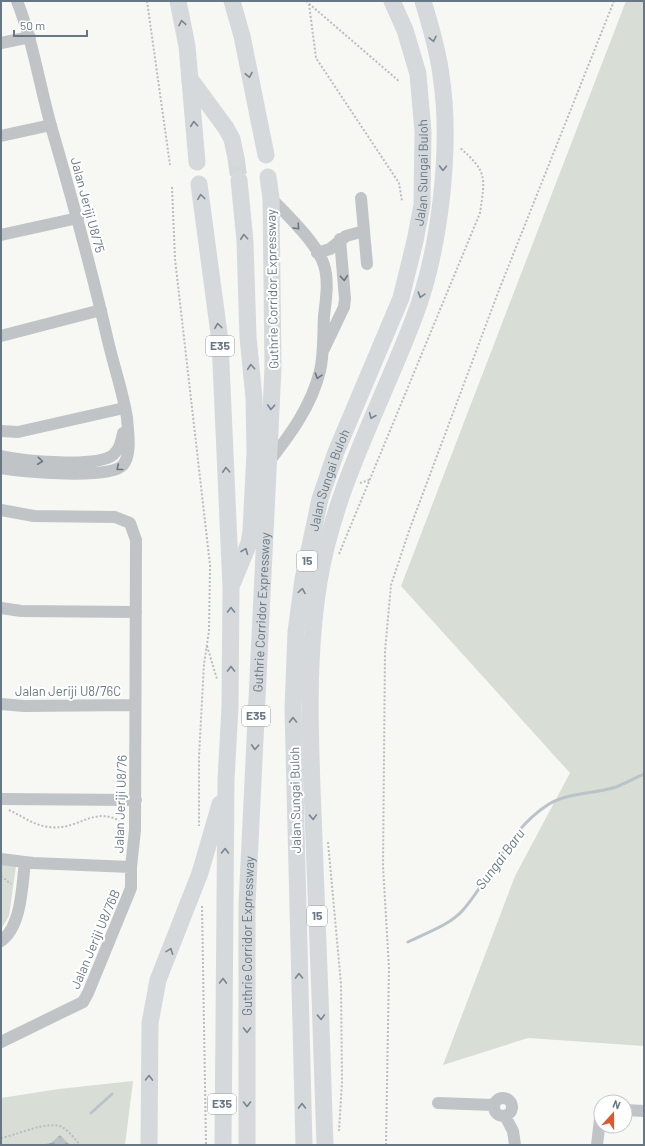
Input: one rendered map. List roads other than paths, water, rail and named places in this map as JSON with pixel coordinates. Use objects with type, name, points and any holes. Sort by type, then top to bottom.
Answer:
[{"type":"highway","points":[[178,1],[187,46],[197,162]]},
{"type":"highway","points":[[232,1],[242,36],[266,155]]},
{"type":"highway","name":"Jalan Sungai Buloh","points":[[304,1145],[293,709],[296,632],[305,572],[320,499],[336,452],[401,298],[415,241],[422,204],[423,132],[418,74],[404,30],[392,1]]},
{"type":"highway","name":"Jalan Sungai Buloh","points":[[332,1141],[309,711],[312,634],[319,580],[330,536],[345,487],[362,440],[414,317],[429,271],[443,184],[445,117],[441,75],[423,1]]},
{"type":"highway","points":[[190,79],[226,128],[232,139],[236,158]]},
{"type":"highway","name":"Guthrie Corridor Expressway","points":[[247,1145],[247,905],[273,368],[271,198],[268,177]]},
{"type":"highway","points":[[231,588],[249,543],[251,531],[255,452],[245,241],[239,180]]},
{"type":"highway","name":"Guthrie Corridor Expressway","points":[[199,184],[220,341],[231,588],[230,707],[226,780],[222,1062],[223,1145]]},
{"type":"highway","points":[[149,1145],[150,1023],[158,980],[200,873],[226,780]]},
{"type":"highway","points":[[140,1145],[149,1100]]},
{"type":"street","name":"Jalan Jeriji U8/75","points":[[1,468],[24,472],[86,474],[114,472],[122,467],[128,454],[125,413],[101,310],[78,218],[51,125],[30,37],[16,1]]},
{"type":"street","points":[[1,43],[30,37]]},
{"type":"street","points":[[1,136],[51,125]]},
{"type":"street","points":[[268,463],[296,427],[310,400],[320,370],[327,279],[323,264],[317,253],[302,233],[271,198]]},
{"type":"street","points":[[361,198],[367,264]]},
{"type":"street","points":[[1,235],[78,218]]},
{"type":"street","points":[[317,253],[330,249],[340,239],[350,234],[364,231]]},
{"type":"street","points":[[322,352],[344,307],[345,299],[340,239]]},
{"type":"street","points":[[1,336],[101,310]]},
{"type":"street","name":"Jalan Jeriji U8/75","points":[[1,456],[61,463],[103,459],[112,456],[120,447],[125,413]]},
{"type":"street","points":[[1,431],[18,432],[125,413]]},
{"type":"street","name":"Jalan Jeriji U8/76","points":[[1,510],[34,516],[115,517],[126,521],[132,527],[136,540],[136,830],[131,867],[25,862],[1,859]]},
{"type":"street","points":[[1,608],[20,611],[136,612]]},
{"type":"street","name":"Jalan Jeriji U8/76C","points":[[1,704],[31,706],[135,705]]},
{"type":"street","points":[[3,804],[136,800]]},
{"type":"street","points":[[1,941],[9,933],[16,918],[25,862]]},
{"type":"street","name":"Jalan Jeriji U8/76B","points":[[1,1042],[83,1002],[130,892],[132,882],[131,867]]},
{"type":"street","points":[[438,1103],[494,1105],[497,1100],[502,1098],[508,1099],[512,1103],[512,1109],[510,1114],[505,1116],[513,1131],[515,1145]]},
{"type":"street","points":[[633,1110],[644,1111]]},
{"type":"street","points":[[597,1145],[598,1134]]},
{"type":"water","points":[[60,1135],[70,1145],[39,1145],[51,1143]]},
{"type":"waterway","name":"Sungai Baru","points":[[408,942],[437,928],[458,915],[474,896],[512,839],[535,814],[549,804],[565,797],[616,787],[644,774]]},
{"type":"waterway","name":"Sungai Baru","points":[[91,1113],[112,1094]]},
{"type":"tunnel","points":[[236,158],[239,180]]}]
